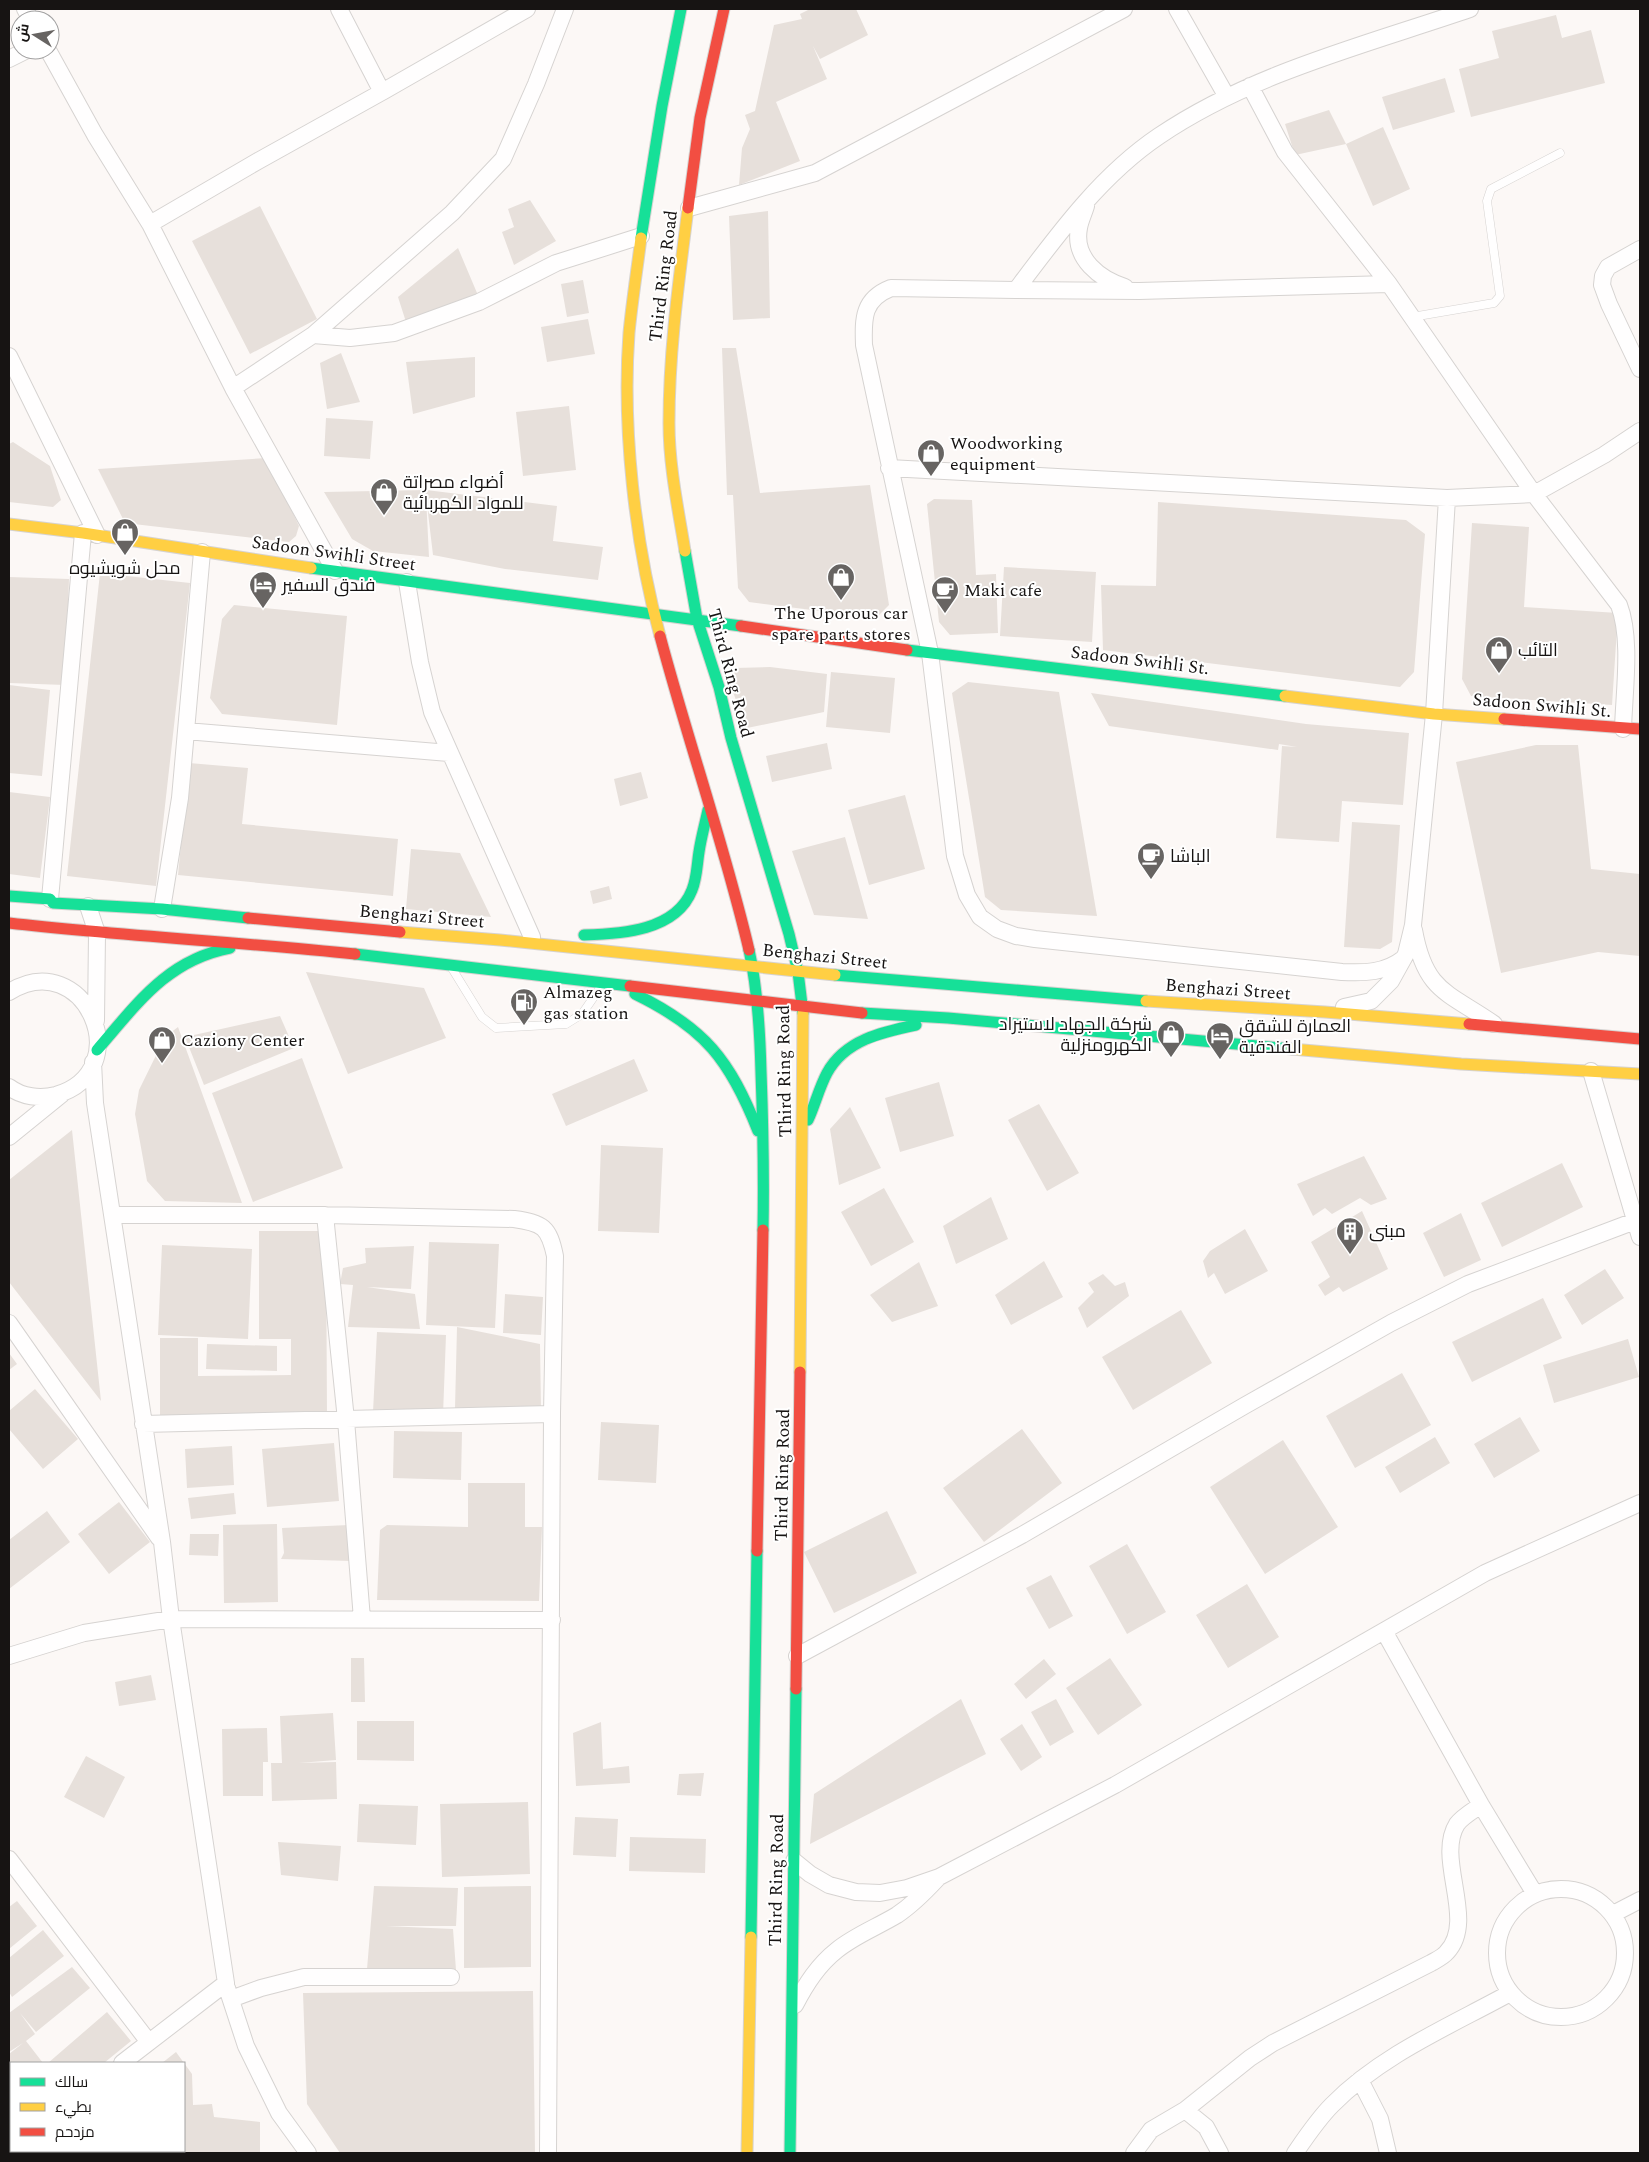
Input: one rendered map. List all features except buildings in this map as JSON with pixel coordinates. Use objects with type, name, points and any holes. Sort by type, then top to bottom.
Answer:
[{"type":"main road","name":"Third Ring Road","points":[[681,9],[662,106],[641,236],[629,334],[628,439],[640,535],[654,614],[738,903],[754,967],[760,1035],[764,1149],[747,2153]]},
{"type":"main road","name":"Third Ring Road","points":[[724,9],[700,118],[672,331],[669,424],[672,471],[697,619],[719,687],[731,738],[798,972],[805,1049],[790,2153]]},
{"type":"main road","name":"Sadoon Swihli Street","points":[[9,524],[90,534],[407,582],[654,614]]},
{"type":"main road","name":"Sadoon Swihli St.","points":[[654,614],[930,653],[1434,714],[1640,729]]},
{"type":"main road","points":[[500,940],[569,935],[614,935],[643,930],[672,914],[691,893],[696,877],[709,807]]},
{"type":"main road","name":"Benghazi Street","points":[[11,896],[50,899],[53,903],[162,909],[500,940],[798,972],[1173,1003],[1325,1012],[1640,1039]]},
{"type":"main road","points":[[9,925],[249,943],[449,964],[848,1012],[948,1018],[1147,1038],[1461,1064],[1640,1074]]},
{"type":"main road","points":[[95,1056],[134,1008],[171,974],[196,958],[249,943]]},
{"type":"main road","points":[[607,983],[656,1003],[680,1017],[705,1037],[722,1058],[738,1084],[764,1149]]},
{"type":"main road","points":[[803,1132],[828,1072],[841,1054],[858,1041],[878,1034],[948,1018]]},
{"type":"street","points":[[339,9],[382,92]]},
{"type":"street","points":[[150,224],[258,160],[527,9]]},
{"type":"street","points":[[233,388],[313,335],[452,213],[503,159],[536,84],[565,9]]},
{"type":"street","points":[[689,208],[815,173],[1124,9]]},
{"type":"street","points":[[1177,9],[1227,97]]},
{"type":"street","points":[[1016,290],[1088,198],[1130,159],[1159,136],[1227,97],[1283,72],[1470,9]]},
{"type":"street","points":[[54,60],[95,135],[150,224],[233,388],[335,571]]},
{"type":"street","points":[[1250,86],[1285,152],[1389,284],[1534,494],[1607,587],[1618,605],[1623,615],[1626,636],[1623,729]]},
{"type":"street","points":[[1088,198],[1078,230],[1084,259],[1108,282],[1139,291]]},
{"type":"street","points":[[313,335],[350,338],[394,333],[479,302],[556,263],[641,236]]},
{"type":"street","points":[[1640,249],[1608,267],[1603,276],[1602,285],[1640,369]]},
{"type":"street","points":[[1389,284],[1139,291],[890,288],[878,293],[867,307],[863,323],[864,345],[930,653],[955,856],[967,895],[980,917],[997,929],[1016,936],[1035,939],[1342,972],[1378,972],[1396,965],[1404,958]]},
{"type":"street","points":[[9,356],[90,534],[50,899]]},
{"type":"street","points":[[889,468],[1447,498],[1534,494],[1604,455],[1640,431]]},
{"type":"street","points":[[1325,1012],[1371,1001],[1391,981],[1404,958],[1413,925],[1434,714],[1447,498]]},
{"type":"street","points":[[162,909],[180,798],[202,552]]},
{"type":"street","points":[[407,582],[420,662],[432,712],[532,937]]},
{"type":"street","points":[[186,731],[449,753]]},
{"type":"street","points":[[9,925],[11,896]]},
{"type":"street","points":[[88,906],[97,933],[95,1103],[228,1991],[246,2046],[279,2113],[308,2153]]},
{"type":"street","points":[[1413,925],[1422,964],[1434,983],[1449,996],[1473,1009],[1500,1028]]},
{"type":"street","points":[[9,992],[24,985],[38,982],[54,984],[68,989],[80,998],[96,1023]]},
{"type":"street","points":[[9,1137],[79,1083],[95,1056]]},
{"type":"street","points":[[1591,1070],[1640,1237]]},
{"type":"street","points":[[9,1087],[30,1096],[48,1097],[65,1092]]},
{"type":"street","points":[[112,1215],[325,1214],[514,1219],[544,1227],[552,1240],[555,1256],[552,1414],[548,2153]]},
{"type":"street","points":[[325,1214],[346,1420],[362,1619]]},
{"type":"street","points":[[797,1656],[1022,1535],[1244,1406],[1392,1323],[1468,1284],[1635,1221]]},
{"type":"street","points":[[9,1323],[162,1542]]},
{"type":"street","points":[[143,1424],[552,1414]]},
{"type":"street","points":[[794,1861],[810,1874],[829,1885],[856,1892],[880,1893],[907,1888],[939,1877],[1115,1785],[1485,1573],[1640,1503]]},
{"type":"street","points":[[9,1656],[84,1633],[171,1618],[552,1620]]},
{"type":"street","points":[[1384,1631],[1481,1804],[1535,1894]]},
{"type":"street","points":[[1134,2153],[1151,2130],[1186,2110],[1236,2068],[1273,2043],[1431,1963],[1447,1953],[1456,1935],[1458,1917],[1451,1842],[1457,1824],[1481,1804]]},
{"type":"street","points":[[9,1859],[148,2041]]},
{"type":"street","points":[[791,2014],[807,1982],[838,1949],[909,1906],[939,1877]]},
{"type":"street","points":[[1552,1889],[1569,1889],[1586,1893],[1601,1902],[1613,1914],[1622,1929],[1626,1946],[1625,1963],[1620,1980],[1611,1995],[1599,2006],[1576,2016],[1552,2018],[1536,2013],[1522,2005],[1510,1993],[1502,1979],[1498,1963],[1497,1946],[1501,1930],[1508,1916],[1521,1903],[1535,1894],[1552,1889]]},
{"type":"street","points":[[1613,1914],[1640,1900]]},
{"type":"street","points":[[123,2062],[148,2041],[228,1991],[261,1988],[304,1977],[451,1977]]},
{"type":"street","points":[[1295,2153],[1332,2105],[1360,2080],[1404,2050],[1510,1993]]},
{"type":"street","points":[[1360,2080],[1380,2119],[1388,2153]]},
{"type":"street","points":[[1186,2110],[1206,2128],[1220,2153]]},
{"type":"lane","points":[[1412,317],[1494,303],[1500,296],[1487,201],[1491,189],[1560,153]]},
{"type":"lane","points":[[449,964],[482,1017],[496,1028],[566,1024],[582,1014],[607,983]]},
{"type":"traffic: fast","points":[[641,238],[662,106],[681,9]]},
{"type":"traffic: fast","points":[[685,551],[697,619],[719,687],[731,738],[789,934],[798,972],[803,1013]]},
{"type":"traffic: fast","points":[[311,568],[741,626]]},
{"type":"traffic: fast","points":[[907,650],[1285,696]]},
{"type":"traffic: fast","points":[[584,935],[646,928],[674,914],[684,904],[695,881],[708,810]]},
{"type":"traffic: fast","points":[[9,896],[50,899],[53,903],[162,909],[248,918]]},
{"type":"traffic: fast","points":[[97,1050],[140,1001],[171,973],[208,954],[230,948]]},
{"type":"traffic: fast","points":[[749,950],[760,1042],[763,1230]]},
{"type":"traffic: fast","points":[[355,954],[630,986]]},
{"type":"traffic: fast","points":[[835,975],[1146,1001]]},
{"type":"traffic: fast","points":[[635,994],[680,1020],[712,1049],[737,1084],[758,1131]]},
{"type":"traffic: fast","points":[[862,1013],[948,1018],[1292,1049]]},
{"type":"traffic: fast","points":[[808,1120],[827,1073],[844,1053],[866,1039],[916,1025]]},
{"type":"traffic: fast","points":[[751,1937],[757,1551]]},
{"type":"traffic: fast","points":[[790,2153],[796,1689]]},
{"type":"traffic: slow","points":[[685,551],[672,471],[669,439],[669,396],[678,288],[688,208]]},
{"type":"traffic: slow","points":[[641,238],[629,333],[627,407],[632,486],[637,525],[651,600],[660,636]]},
{"type":"traffic: slow","points":[[9,524],[83,533],[311,568]]},
{"type":"traffic: slow","points":[[1285,696],[1434,714],[1504,719]]},
{"type":"traffic: slow","points":[[400,932],[500,940],[835,975]]},
{"type":"traffic: slow","points":[[1146,1001],[1325,1012],[1469,1024]]},
{"type":"traffic: slow","points":[[800,1372],[803,1013]]},
{"type":"traffic: slow","points":[[1292,1049],[1461,1064],[1640,1074]]},
{"type":"traffic: slow","points":[[747,2153],[751,1937]]},
{"type":"traffic: jam","points":[[688,208],[700,118],[724,9]]},
{"type":"traffic: jam","points":[[741,626],[907,650]]},
{"type":"traffic: jam","points":[[660,636],[749,950]]},
{"type":"traffic: jam","points":[[1504,719],[1640,729]]},
{"type":"traffic: jam","points":[[248,918],[400,932]]},
{"type":"traffic: jam","points":[[9,923],[355,954]]},
{"type":"traffic: jam","points":[[630,986],[862,1013]]},
{"type":"traffic: jam","points":[[1469,1024],[1640,1039]]},
{"type":"traffic: jam","points":[[757,1551],[763,1230]]},
{"type":"traffic: jam","points":[[796,1689],[800,1372]]},
{"type":"place","name":"Woodworking equipment","points":[[931,477]]},
{"type":"place","name":"أضواء مصراتة للمواد الكهربائية","points":[[384,516]]},
{"type":"place","name":"محل شويشيوه","points":[[125,556]]},
{"type":"place","name":"The Uporous car spare parts stores","points":[[841,601]]},
{"type":"place","name":"فندق السفير","points":[[263,609]]},
{"type":"place","name":"Maki cafe","points":[[945,614]]},
{"type":"place","name":"التائب","points":[[1499,674]]},
{"type":"place","name":"الباشا","points":[[1151,880]]},
{"type":"place","name":"Almazeg gas station","points":[[524,1026]]},
{"type":"place","name":"شركة الجهاد لاستيراد الكهرومنزلية","points":[[1171,1058]]},
{"type":"place","name":"العمارة للشقق الفندقية","points":[[1220,1060]]},
{"type":"place","name":"Caziony Center","points":[[162,1064]]},
{"type":"place","name":"مبنى","points":[[1350,1255]]}]
